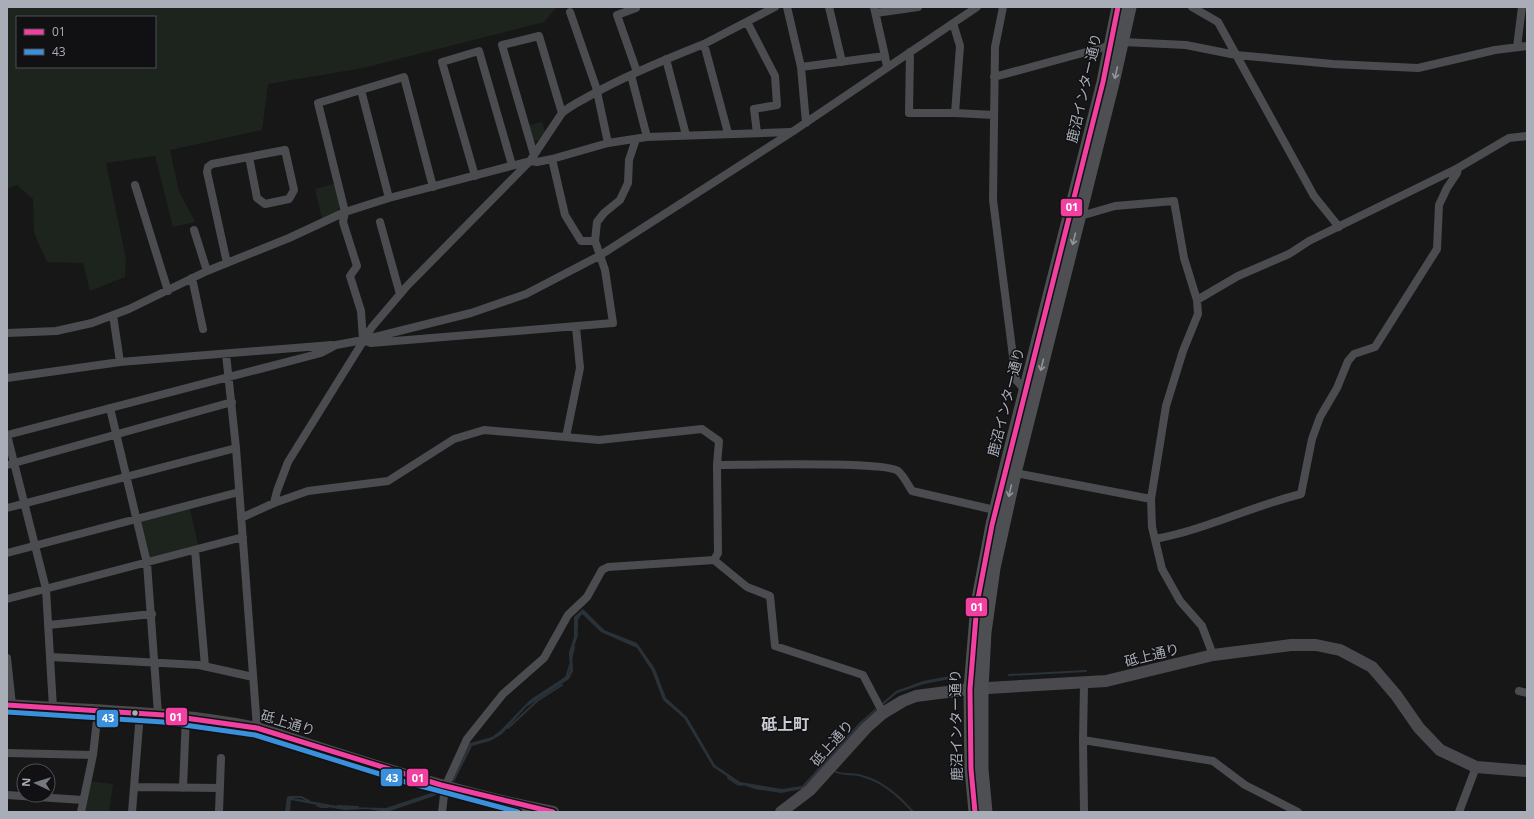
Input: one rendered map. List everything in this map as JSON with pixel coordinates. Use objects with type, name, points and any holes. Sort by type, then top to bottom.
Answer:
[{"type":"main road","name":"鹿沼インター通り","points":[[1117,44],[1118,7]]},
{"type":"main road","name":"鹿沼インター通り","points":[[975,812],[971,769],[976,689],[977,604],[1117,44],[1130,7]]},
{"type":"main road","name":"鹿沼インター通り","points":[[1000,512],[1015,473],[1030,393]]},
{"type":"main road","name":"鹿沼インター通り","points":[[976,689],[986,812]]},
{"type":"street","points":[[274,503],[288,462],[363,340],[400,294],[532,158],[562,113],[576,102],[596,92],[666,59],[704,44],[775,7]]},
{"type":"street","points":[[787,7],[801,67],[806,123]]},
{"type":"street","points":[[829,7],[842,62]]},
{"type":"street","points":[[887,67],[875,10],[918,7]]},
{"type":"street","points":[[7,376],[120,362],[336,345],[363,340],[470,313],[526,294],[599,256],[806,123],[977,7]]},
{"type":"street","points":[[1003,7],[995,47],[993,200],[1016,380],[1030,393]]},
{"type":"street","points":[[1192,7],[1218,22],[1314,196],[1339,227]]},
{"type":"street","points":[[1517,47],[1522,7]]},
{"type":"street","points":[[636,8],[616,15],[634,74],[647,137]]},
{"type":"street","points":[[570,12],[596,87],[608,144]]},
{"type":"street","points":[[747,22],[775,76],[777,105],[754,109],[757,133]]},
{"type":"street","points":[[953,23],[960,46],[955,113]]},
{"type":"street","points":[[562,113],[539,36],[502,45],[532,158],[537,162],[608,144],[647,137],[686,135],[707,136],[728,133],[792,132]]},
{"type":"street","points":[[704,44],[728,133]]},
{"type":"street","points":[[994,77],[1117,44],[1186,45],[1236,55],[1333,64],[1418,68],[1495,50],[1527,46]]},
{"type":"street","points":[[475,176],[442,62],[479,51],[512,165]]},
{"type":"street","points":[[910,52],[909,113],[994,114]]},
{"type":"street","points":[[801,67],[885,56]]},
{"type":"street","points":[[666,59],[686,135]]},
{"type":"street","points":[[363,340],[362,310],[350,276],[357,266],[343,222],[346,212],[318,103],[404,77],[433,187]]},
{"type":"street","points":[[361,90],[389,198]]},
{"type":"street","points":[[1197,300],[1238,276],[1289,254],[1309,241],[1458,168],[1509,138],[1527,136]]},
{"type":"street","points":[[363,340],[370,343],[613,323],[605,270],[595,241],[597,222],[604,213],[620,200],[628,183],[629,160],[636,139]]},
{"type":"street","points":[[227,263],[207,172],[208,167],[212,164],[284,150],[294,190],[289,199],[265,204],[260,201],[257,198],[249,157]]},
{"type":"street","points":[[8,331],[56,331],[75,328],[113,315],[168,291],[207,271],[346,212],[389,198],[475,176],[532,158]]},
{"type":"street","points":[[552,159],[565,215],[581,241],[595,241]]},
{"type":"street","points":[[1155,539],[1177,535],[1268,502],[1301,494],[1312,439],[1320,417],[1337,388],[1348,361],[1354,354],[1375,347],[1437,249],[1440,205],[1447,188],[1458,173],[1458,168]]},
{"type":"street","points":[[135,185],[168,291]]},
{"type":"street","points":[[1074,217],[1115,206],[1174,201],[1184,258],[1197,300],[1198,314],[1183,352],[1166,406],[1151,499],[1152,527],[1162,569],[1180,601],[1202,626],[1213,655]]},
{"type":"street","points":[[380,222],[400,294]]},
{"type":"street","points":[[194,230],[207,271]]},
{"type":"street","points":[[192,278],[203,329]]},
{"type":"street","points":[[113,315],[120,362]]},
{"type":"street","points":[[566,437],[580,368],[576,327]]},
{"type":"street","points":[[53,708],[46,589],[25,503],[11,464],[7,435],[321,352],[336,345]]},
{"type":"street","points":[[226,354],[230,376],[236,448],[257,728]]},
{"type":"street","points":[[11,464],[232,402]]},
{"type":"street","points":[[110,408],[148,563],[158,714]]},
{"type":"street","points":[[241,518],[274,503],[308,491],[388,481],[454,439],[484,430],[598,440],[702,429],[718,441],[718,553],[714,560]]},
{"type":"street","points":[[7,508],[236,448]]},
{"type":"street","points":[[717,465],[855,465],[890,468],[898,471],[912,491],[1000,512]]},
{"type":"street","points":[[1015,473],[1151,499]]},
{"type":"street","points":[[7,553],[239,492]]},
{"type":"street","points":[[7,599],[243,537]]},
{"type":"street","points":[[195,550],[205,666]]},
{"type":"street","points":[[442,812],[445,787],[467,739],[503,694],[544,658],[568,615],[587,597],[602,570],[608,568],[714,560],[747,587],[770,596],[775,646],[863,675],[883,713]]},
{"type":"street","points":[[48,625],[152,614]]},
{"type":"street","name":"砥上通り","points":[[781,812],[810,790],[867,727],[883,713],[903,701],[916,696],[976,689],[1084,684],[1126,678],[1213,655],[1291,645],[1316,645],[1340,650],[1372,667],[1396,695],[1419,728],[1440,750],[1476,767],[1527,770]]},
{"type":"street","points":[[51,657],[205,666],[253,677]]},
{"type":"street","points":[[7,658],[10,705]]},
{"type":"street","points":[[1084,684],[1084,812]]},
{"type":"street","name":"砥上通り","points":[[10,705],[186,716],[257,728],[445,787],[511,804],[553,812]]},
{"type":"street","points":[[81,812],[93,755],[98,711]]},
{"type":"street","points":[[132,812],[140,713]]},
{"type":"street","points":[[183,788],[186,716]]},
{"type":"street","points":[[1083,740],[1213,761],[1245,785],[1298,812]]},
{"type":"street","points":[[7,753],[93,755]]},
{"type":"street","points":[[219,812],[221,758]]},
{"type":"street","points":[[1459,812],[1476,767]]},
{"type":"street","points":[[135,786],[220,788]]},
{"type":"street","points":[[7,795],[83,800]]},
{"type":"shaded area","points":[[7,7],[557,7],[544,22],[363,68],[268,84],[262,130],[170,150],[179,191],[195,222],[173,227],[155,156],[106,163],[126,259],[125,277],[90,291],[83,263],[47,262],[34,233],[33,199],[17,185],[7,189]]},
{"type":"shaded area","points":[[542,122],[545,131],[538,141],[533,140],[529,125]]},
{"type":"shaded area","points":[[334,184],[340,207],[338,212],[322,218],[315,189]]},
{"type":"shaded area","points":[[189,505],[199,549],[147,563],[138,518]]},
{"type":"shaded area","points":[[583,609],[604,630],[637,643],[655,669],[666,698],[687,717],[715,765],[740,782],[782,789],[802,786],[860,722],[896,691],[923,681],[950,676],[950,679],[924,684],[897,693],[864,721],[816,776],[802,789],[781,793],[755,789],[737,783],[713,767],[684,718],[663,700],[652,671],[637,648],[601,632],[582,614],[577,619],[578,635],[572,653],[573,671],[569,679],[526,707],[502,734],[490,741],[472,746],[454,782],[451,780],[470,743],[492,737],[501,730],[530,700],[568,675],[570,670],[569,652],[574,637],[574,617]]},
{"type":"shaded area","points":[[88,781],[113,784],[109,812],[81,812]]},
{"type":"shaded area","points":[[437,791],[438,794],[434,796],[387,812],[367,809],[344,810],[291,800],[290,812],[285,812],[287,797],[343,807],[386,808]]},
{"type":"waterway","points":[[577,627],[577,620],[581,613]]},
{"type":"waterway","points":[[636,644],[652,666]]},
{"type":"waterway","points":[[571,659],[574,647]]},
{"type":"waterway","points":[[566,678],[570,665]]},
{"type":"waterway","points":[[1009,675],[1086,671]]},
{"type":"waterway","points":[[508,728],[537,701],[562,685]]},
{"type":"waterway","points":[[834,771],[862,776],[876,781],[902,800],[913,812]]},
{"type":"waterway","points":[[728,778],[737,784],[742,785]]},
{"type":"waterway","points":[[289,799],[289,797],[301,797],[309,801]]},
{"type":"waterway","points":[[317,805],[321,807],[328,807]]},
{"type":"waterway","points":[[338,806],[358,807]]},
{"type":"transit line","name":"01","points":[[975,812],[971,769],[970,689],[977,604],[992,525],[1103,82],[1118,7]]},
{"type":"transit line","name":"01","points":[[7,705],[164,715],[257,728],[441,785],[553,812]]},
{"type":"transit line","name":"43","points":[[7,712],[163,722],[255,735],[402,781],[518,812]]},
{"type":"district","name":"砥上町","points":[[785,724]]}]
